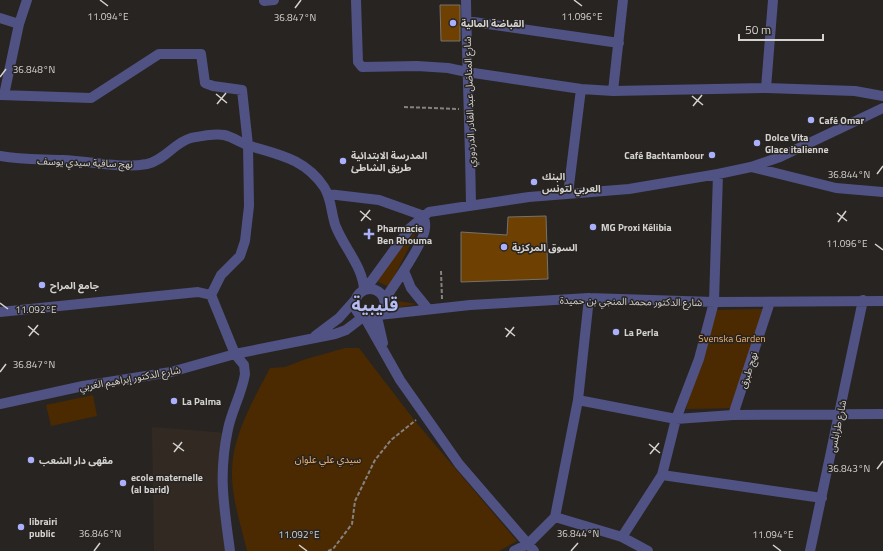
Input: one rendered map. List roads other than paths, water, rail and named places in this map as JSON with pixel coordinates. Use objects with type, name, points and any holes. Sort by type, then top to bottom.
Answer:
[{"type":"street","points":[[27,0],[19,24],[2,95],[91,98],[159,54],[198,53],[203,58],[205,83],[212,86],[242,90],[248,145],[249,206],[245,241],[240,256],[221,275],[211,295],[236,354],[244,365],[245,374],[228,430],[221,474],[222,498],[230,551]]},
{"type":"street","points":[[356,0],[358,62],[362,68],[418,66],[448,68],[580,89],[613,91],[766,88],[855,91],[883,96]]},
{"type":"street","name":"شارع المناضل عبد القادر الدردوري","points":[[466,0],[467,72],[470,110],[471,205]]},
{"type":"street","points":[[613,91],[623,0]]},
{"type":"street","points":[[766,88],[773,0]]},
{"type":"street","points":[[0,18],[19,24]]},
{"type":"street","points":[[467,21],[619,43]]},
{"type":"street","points":[[568,194],[580,89]]},
{"type":"street","points":[[306,340],[339,318],[364,290],[410,228],[424,216],[439,210],[471,205],[629,189],[751,167],[780,157],[883,108]]},
{"type":"street","name":"نهج ساقية سيدي يوسف","points":[[0,156],[23,160],[63,160],[119,165],[148,164],[164,156],[190,139],[201,136],[224,135],[248,145],[286,156],[307,168],[328,194],[336,226],[351,257],[360,271],[364,290]]},
{"type":"street","points":[[751,167],[836,188],[883,192]]},
{"type":"street","points":[[622,536],[662,475],[676,419],[699,359],[714,302],[718,174]]},
{"type":"street","points":[[328,194],[379,200],[424,216]]},
{"type":"street","points":[[384,300],[404,271],[425,232],[424,216]]},
{"type":"street","points":[[404,271],[416,295],[428,308]]},
{"type":"street","points":[[364,290],[370,289],[379,292],[384,300],[384,307],[378,316],[385,353]]},
{"type":"street","points":[[0,312],[198,292],[211,295]]},
{"type":"street","points":[[514,551],[531,547],[555,516],[578,400],[589,298]]},
{"type":"street","name":"شارع الدكتور محمد المنجي بن حميدة","points":[[378,316],[428,308],[589,298],[714,302],[883,301]]},
{"type":"street","points":[[355,300],[357,311],[364,317],[400,380],[459,464],[531,547]]},
{"type":"street","name":"شارع طرابلس","points":[[810,551],[863,300]]},
{"type":"street","name":"نهج طبرق","points":[[733,415],[770,302]]},
{"type":"street","points":[[364,317],[378,316]]},
{"type":"street","name":"شارع الدكتور إبراهيم الغربي","points":[[0,404],[83,386],[171,372],[236,354],[306,340],[346,330],[364,317]]},
{"type":"street","points":[[578,400],[676,419],[733,415],[883,414]]},
{"type":"street","points":[[662,475],[822,498]]},
{"type":"street","points":[[555,516],[622,536],[648,551]]},
{"type":"place","name":"القباضة المالية","points":[[453,23]]},
{"type":"place","name":"Café Omar","points":[[811,120]]},
{"type":"place","name":"Dolce Vita Glace italienne","points":[[757,143]]},
{"type":"place","name":"Café Bachtambour","points":[[712,155]]},
{"type":"place","name":"المدرسة الابتدائية طريق الشاطئ","points":[[343,161]]},
{"type":"place","name":"البنك العربي لتونس","points":[[534,182]]},
{"type":"place","name":"MG Proxi Kélibia","points":[[593,227]]},
{"type":"place","name":"Pharmacie Ben Rhouma","points":[[369,234]]},
{"type":"place","name":"السوق المركزية","points":[[504,247]]},
{"type":"place","name":"جامع المراح","points":[[42,285]]},
{"type":"place","name":"La Perla","points":[[616,332]]},
{"type":"place","name":"La Palma","points":[[174,401]]},
{"type":"place","name":"مقهى دار الشعب","points":[[31,460]]},
{"type":"place","name":"ecole maternelle (al barid)","points":[[123,483]]},
{"type":"place","name":"librairi public","points":[[21,527]]},
{"type":"district","name":"قليبية","points":[[375,305]]},
{"type":"park label","name":"Svenska Garden","points":[[732,338]]},
{"type":"park label","name":"سيدي علي علوان","points":[[328,459]]}]
